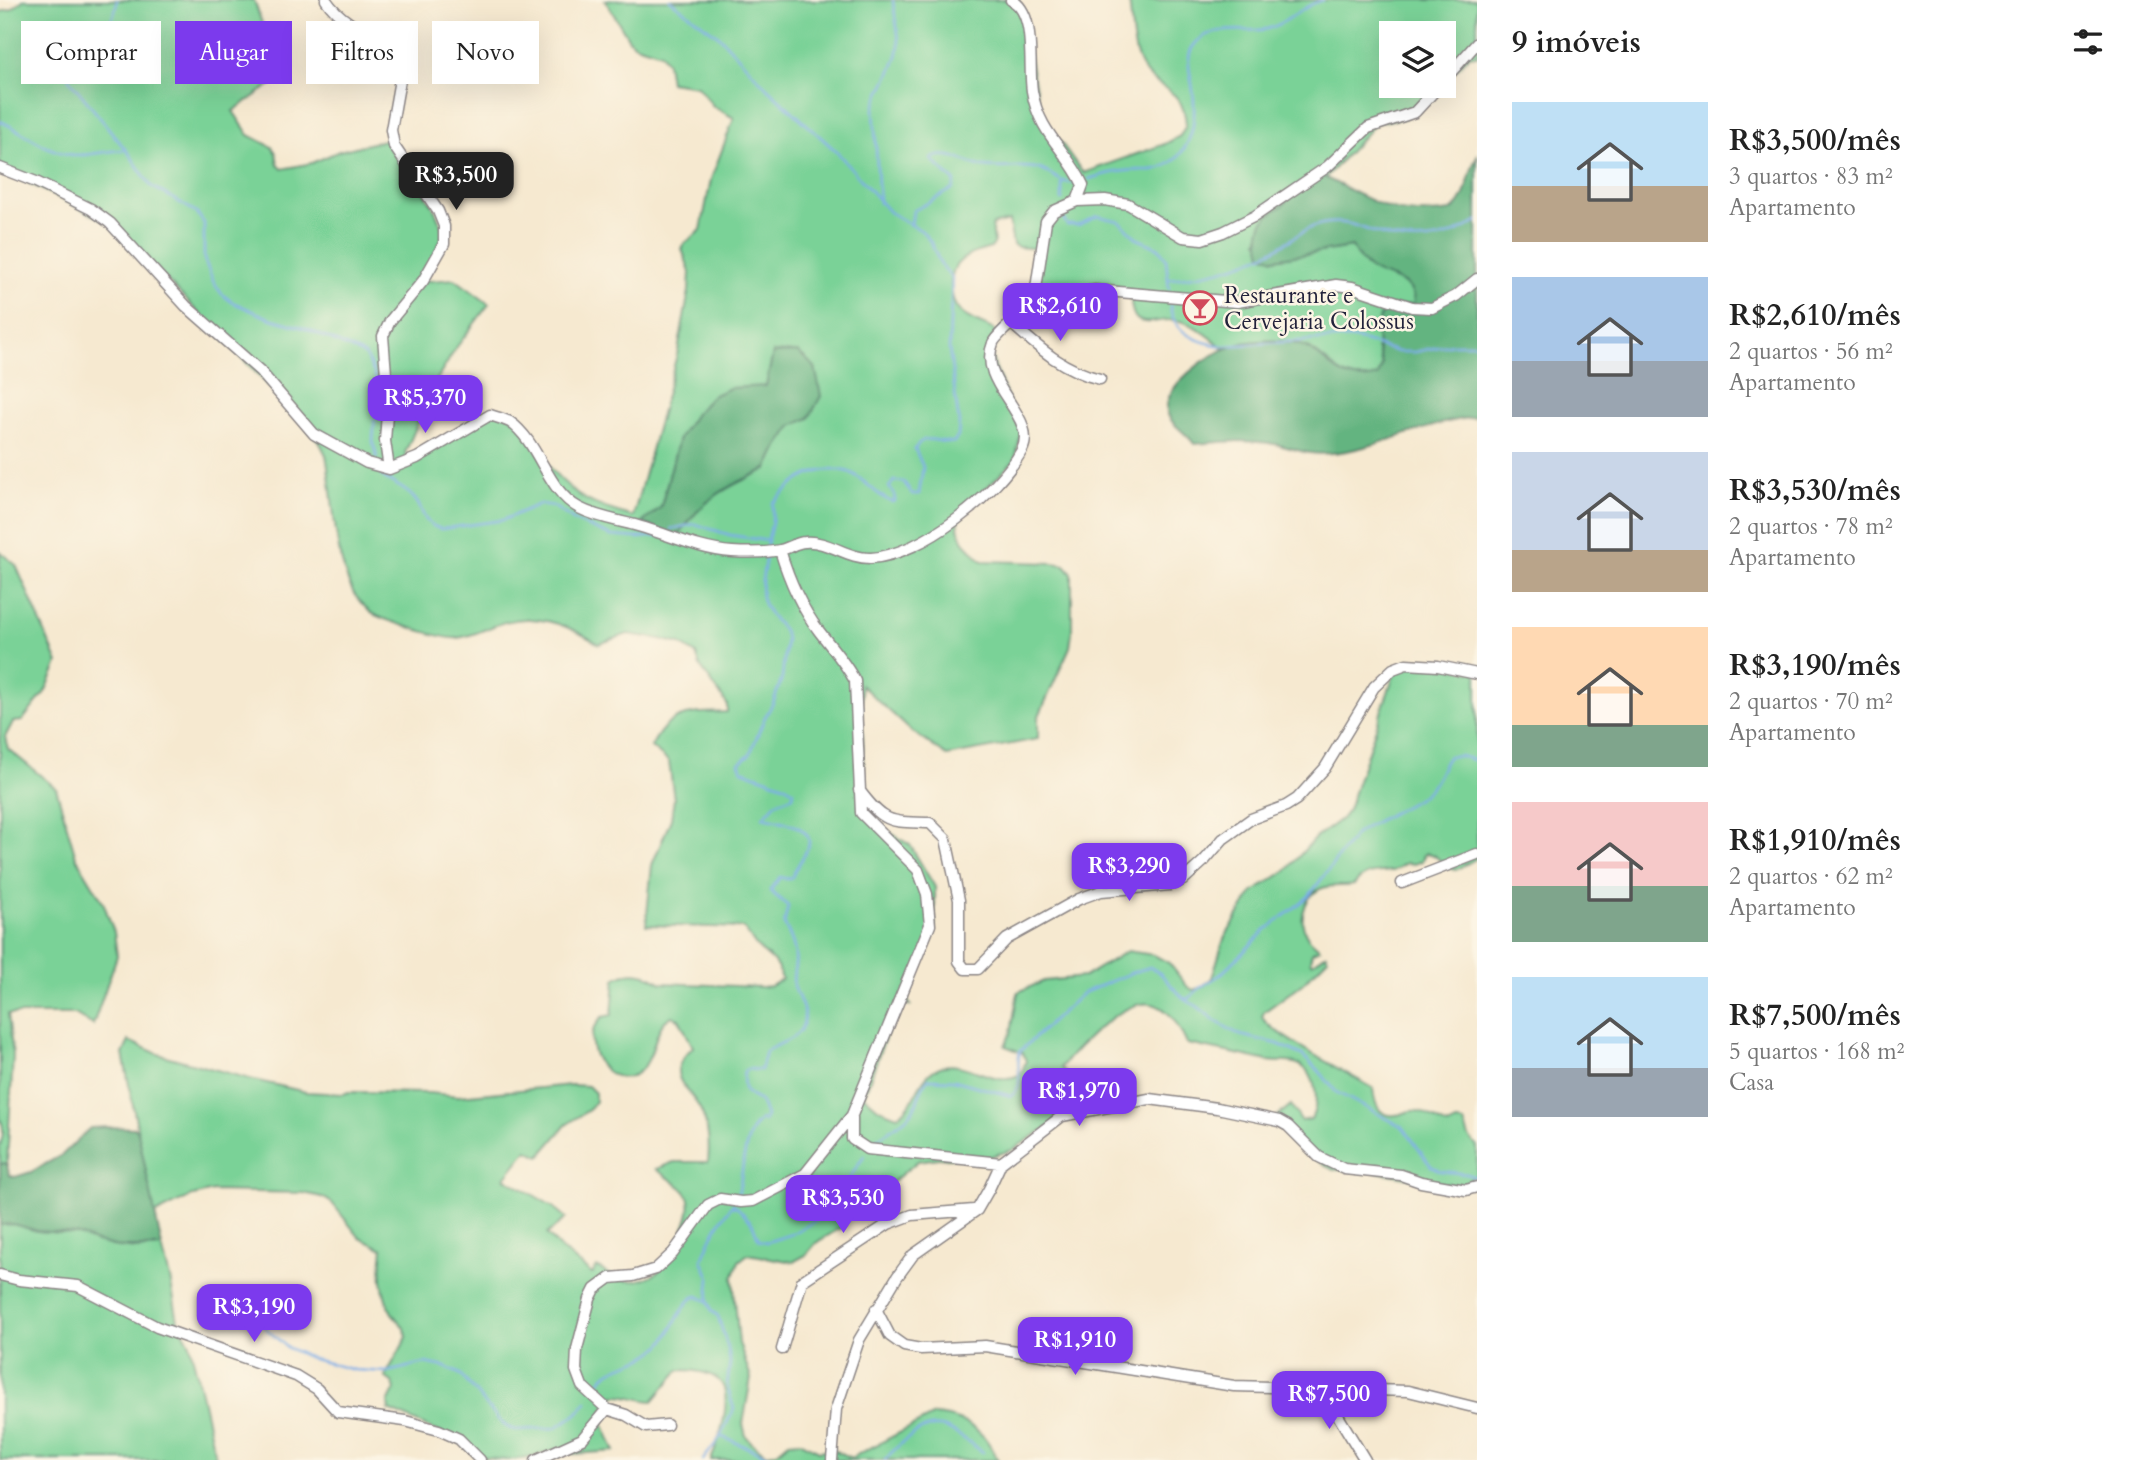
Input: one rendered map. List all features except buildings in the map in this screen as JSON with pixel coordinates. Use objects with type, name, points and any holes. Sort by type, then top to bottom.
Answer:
[{"type":"street","points":[[326,0],[332,9],[351,24],[396,49],[401,74],[391,130],[394,146],[439,211],[444,226],[444,244],[423,281],[390,321],[383,337],[388,400],[385,441],[388,469]]},
{"type":"street","points":[[1011,0],[1017,3],[1025,15],[1032,91],[1038,116],[1083,185],[1077,201]]},
{"type":"street","points":[[1456,67],[1477,43]]},
{"type":"street","points":[[1034,302],[1046,221],[1054,211],[1077,201],[1105,200],[1128,204],[1183,237],[1202,239],[1255,216],[1327,167],[1368,128],[1415,112],[1428,98]]},
{"type":"street","points":[[0,168],[91,209],[110,223],[186,306],[260,371],[314,434],[367,463],[388,469],[417,458],[490,415],[509,421],[521,433],[559,489],[578,507],[687,543],[730,552],[780,550],[804,542],[829,546],[849,555],[871,558],[925,541],[954,523],[997,483],[1023,448],[1025,436],[1020,421],[996,383],[989,363],[993,341],[1034,302],[1096,290],[1237,302],[1336,285],[1412,307],[1432,308],[1456,296],[1477,279]]},
{"type":"street","points":[[1012,324],[1063,365],[1077,373],[1100,379]]},
{"type":"street","points":[[667,1425],[646,1427],[626,1415],[607,1409],[582,1386],[576,1370],[577,1349],[595,1289],[610,1278],[633,1276],[656,1269],[673,1253],[708,1205],[720,1199],[753,1201],[806,1174],[852,1115],[930,925],[928,894],[918,870],[861,813],[855,681],[847,664],[819,631],[801,604],[789,581],[780,550]]},
{"type":"street","points":[[859,790],[876,812],[893,822],[930,823],[946,839],[959,900],[959,961],[965,969],[978,969],[1007,939],[1079,899],[1101,891],[1170,885],[1183,880],[1223,839],[1251,819],[1297,799],[1325,768],[1374,687],[1393,669],[1406,664],[1438,666],[1477,674]]},
{"type":"street","points":[[1402,883],[1477,853]]},
{"type":"street","points":[[832,1460],[836,1409],[859,1340],[876,1310],[913,1255],[976,1210],[1001,1163],[1062,1116],[1149,1099],[1217,1108],[1279,1121],[1319,1157],[1343,1169],[1401,1175],[1421,1182],[1466,1190],[1477,1187]]},
{"type":"street","points":[[852,1115],[852,1139],[867,1149],[1001,1163]]},
{"type":"street","points":[[782,1349],[802,1281],[888,1224],[912,1215],[976,1210]]},
{"type":"street","points":[[0,1275],[78,1286],[157,1327],[296,1376],[317,1389],[338,1412],[405,1421],[439,1430],[459,1438],[480,1460]]},
{"type":"street","points":[[876,1310],[890,1336],[904,1346],[921,1349],[985,1346],[1234,1386],[1408,1391],[1477,1408]]},
{"type":"street","points":[[1311,1388],[1334,1409],[1365,1460]]},
{"type":"street","points":[[536,1460],[582,1438],[607,1409]]},
{"type":"green space","points":[[23,0],[254,0],[261,21],[175,21],[175,84],[272,84],[233,111],[249,135],[272,147],[282,169],[312,163],[339,151],[389,139],[432,204],[445,233],[422,278],[429,281],[455,279],[489,304],[456,348],[435,383],[405,453],[407,457],[428,453],[486,411],[499,413],[517,420],[522,425],[552,470],[577,493],[594,504],[633,517],[678,351],[689,291],[690,272],[682,249],[684,244],[701,230],[711,179],[734,118],[714,107],[697,86],[670,82],[667,63],[661,53],[630,41],[605,0],[1018,0],[1041,115],[1083,173],[1165,144],[1180,136],[1186,125],[1184,112],[1175,96],[1154,81],[1141,66],[1134,42],[1129,0],[1477,0],[1477,56],[1470,55],[1456,70],[1456,21],[1379,21],[1379,98],[1428,98],[1405,118],[1376,123],[1326,177],[1292,194],[1263,221],[1258,241],[1274,259],[1352,247],[1367,267],[1401,282],[1410,290],[1414,304],[1377,348],[1382,365],[1378,376],[1364,378],[1342,374],[1318,354],[1299,344],[1270,341],[1223,348],[1203,332],[1180,321],[1139,320],[1134,316],[1131,306],[1131,291],[1087,287],[1065,289],[1030,300],[1040,249],[1013,245],[1009,221],[992,225],[994,244],[957,264],[951,277],[952,295],[960,312],[995,330],[991,356],[1021,433],[1015,460],[960,514],[958,528],[964,542],[982,561],[1065,565],[1072,573],[1070,647],[1038,718],[1038,739],[947,756],[910,730],[861,685],[867,809],[878,825],[910,845],[935,887],[935,930],[909,987],[907,999],[910,1005],[898,1002],[864,1096],[879,1109],[897,1116],[909,1105],[926,1077],[940,1067],[960,1066],[1000,1078],[1021,1074],[1026,1061],[1023,1053],[1005,1046],[1011,1032],[1018,992],[1044,981],[1084,977],[1127,951],[1154,955],[1169,963],[1193,990],[1202,987],[1212,978],[1224,939],[1252,893],[1287,870],[1315,838],[1341,819],[1348,810],[1395,672],[1414,661],[1477,673],[1477,858],[1456,870],[1427,853],[1422,861],[1407,863],[1392,871],[1367,875],[1354,885],[1319,889],[1306,905],[1303,925],[1306,935],[1320,949],[1312,952],[1310,961],[1312,963],[1326,954],[1328,958],[1302,984],[1264,1012],[1262,1017],[1279,1033],[1373,1088],[1376,1103],[1385,1114],[1398,1115],[1414,1111],[1448,1126],[1456,1122],[1464,1123],[1469,1137],[1477,1147],[1477,1175],[1460,1186],[1365,1170],[1333,1170],[1302,1149],[1276,1117],[1291,1105],[1301,1121],[1311,1119],[1316,1098],[1313,1083],[1306,1070],[1292,1063],[1268,1061],[1187,1044],[1176,1022],[1168,1013],[1158,1006],[1146,1003],[1133,1006],[1105,1023],[1061,1067],[1093,1109],[1062,1118],[1012,1150],[985,1158],[938,1158],[918,1161],[885,1188],[861,1202],[842,1227],[816,1243],[806,1255],[793,1262],[748,1254],[739,1261],[733,1278],[739,1343],[751,1378],[743,1424],[746,1436],[766,1454],[776,1453],[789,1442],[800,1441],[819,1451],[832,1449],[851,1458],[934,1415],[953,1418],[977,1430],[987,1440],[998,1460],[711,1460],[723,1421],[724,1390],[713,1376],[690,1370],[679,1370],[653,1401],[615,1395],[605,1407],[601,1419],[615,1451],[574,1454],[559,1449],[528,1458],[506,1460],[477,1457],[457,1440],[389,1410],[388,1403],[395,1389],[393,1383],[385,1377],[407,1337],[404,1328],[392,1313],[385,1295],[383,1249],[360,1238],[332,1203],[322,1197],[303,1193],[213,1191],[189,1197],[154,1215],[123,1054],[129,1041],[158,1054],[306,1092],[429,1093],[459,1096],[571,1085],[588,1086],[595,1093],[595,1101],[590,1109],[566,1125],[540,1156],[527,1150],[505,1178],[552,1206],[566,1218],[547,1234],[592,1274],[597,1267],[620,1279],[634,1281],[658,1272],[686,1223],[689,1201],[680,1186],[656,1169],[674,1162],[708,1162],[708,1137],[704,1119],[678,1074],[683,1058],[693,1047],[679,1019],[672,1016],[661,1027],[645,1065],[631,1076],[622,1077],[613,1075],[598,1062],[592,1042],[593,1031],[602,1017],[612,1015],[615,979],[626,974],[645,975],[661,983],[762,987],[771,986],[782,979],[774,963],[757,947],[743,928],[646,925],[652,865],[671,819],[674,799],[669,762],[651,747],[658,735],[674,720],[692,714],[727,712],[727,704],[700,666],[696,654],[680,644],[661,639],[628,634],[599,644],[558,624],[529,619],[509,621],[467,636],[450,638],[370,612],[353,592],[341,560],[326,455],[320,443],[296,414],[114,225],[0,169],[0,12],[12,9]],"holes":[[[773,353],[809,418],[792,426],[767,469],[716,495],[696,512],[678,537],[661,507],[679,438],[695,414],[712,396],[730,388],[766,387]]]},
{"type":"green space","points":[[1477,156],[1477,417],[1440,424],[1369,446],[1323,454],[1254,442],[1194,444],[1168,416],[1167,403],[1170,395],[1190,371],[1227,348],[1255,341],[1298,344],[1353,378],[1378,376],[1382,365],[1378,343],[1379,320],[1386,307],[1414,304],[1410,289],[1399,280],[1370,269],[1352,247],[1274,259],[1262,254],[1260,238],[1263,223],[1302,188],[1324,177],[1370,200],[1398,210],[1413,213],[1451,211],[1461,200]]},
{"type":"green space","points":[[798,352],[815,367],[821,396],[809,418],[792,426],[767,469],[716,495],[696,513],[678,537],[642,523],[661,507],[679,438],[695,414],[712,396],[730,388],[766,386],[773,353]]},
{"type":"green space","points":[[0,552],[16,565],[58,663],[45,692],[22,721],[13,722],[5,737],[8,749],[56,788],[76,857],[103,902],[114,932],[117,956],[93,1025],[75,1014],[8,1014],[13,1056],[7,1163],[0,1164],[3,1125],[0,1118]]},
{"type":"green space","points":[[90,1128],[137,1128],[162,1247],[119,1247],[76,1234],[38,1231],[13,1224],[0,1225],[0,1164],[7,1163],[9,1175],[15,1177],[31,1172],[62,1155]]},
{"type":"green space","points":[[13,1224],[38,1231],[76,1234],[112,1246],[136,1249],[162,1247],[178,1321],[190,1344],[216,1460],[0,1460],[0,1225]]},
{"type":"waterway","points":[[117,0],[108,26],[74,58],[69,79],[130,155],[151,186],[196,212],[204,223],[204,259],[222,294],[232,302],[269,318],[307,329],[365,355],[375,375],[377,389],[373,441],[377,458]]},
{"type":"waterway","points":[[670,0],[721,38],[767,88],[837,152],[889,212],[922,231],[930,241],[941,265],[952,277],[949,348],[959,423],[958,436],[954,442],[927,439],[915,449],[923,467],[919,494],[912,494],[904,482],[894,481],[889,487],[894,494],[895,501],[892,502],[849,472],[816,472],[794,484],[773,503],[766,548]]},
{"type":"waterway","points":[[879,203],[874,109],[898,53],[899,40],[893,0]]},
{"type":"waterway","points":[[1089,179],[1116,172],[1152,170],[1177,158],[1189,140],[1192,129],[1194,95],[1189,56],[1199,40],[1216,32],[1275,27],[1315,2],[1323,0]]},
{"type":"waterway","points":[[0,121],[46,146],[65,153],[81,155],[124,150]]},
{"type":"waterway","points":[[911,225],[913,211],[953,189],[955,182],[931,159],[937,156],[951,156],[984,167],[1032,168],[1074,183]]},
{"type":"waterway","points":[[1062,181],[1062,200]]},
{"type":"waterway","points":[[1062,216],[1067,225],[1078,225],[1098,216],[1119,221],[1138,239],[1159,248],[1166,259],[1169,289]]},
{"type":"waterway","points":[[1169,279],[1196,276],[1247,262],[1320,224],[1342,223],[1393,238],[1430,240],[1454,233],[1477,221]]},
{"type":"waterway","points":[[1170,305],[1176,323],[1188,335],[1224,346],[1350,338],[1398,352],[1415,352],[1453,344],[1477,344]]},
{"type":"waterway","points":[[381,475],[409,494],[417,502],[426,520],[441,529],[503,520],[540,504],[553,506],[575,521],[611,536],[659,536]]},
{"type":"waterway","points":[[671,529],[695,524],[730,535],[768,541]]},
{"type":"waterway","points":[[737,1198],[746,1145],[755,1127],[761,1120],[764,1121],[766,1115],[760,1101],[745,1091],[744,1072],[747,1069],[761,1070],[766,1051],[795,1035],[804,1022],[802,1006],[793,983],[794,949],[784,924],[788,906],[770,891],[780,877],[792,877],[809,840],[806,834],[794,825],[763,817],[777,802],[793,796],[794,791],[742,770],[739,763],[750,754],[782,678],[786,639],[784,631],[768,612],[762,596],[766,555]]},
{"type":"waterway","points":[[1183,998],[1189,999],[1198,989],[1220,975],[1266,930],[1308,897],[1355,835],[1422,795],[1432,785],[1449,756],[1477,761]]},
{"type":"waterway","points":[[874,1142],[910,1114],[928,1079],[954,1080],[1011,1096],[1018,1086],[1020,1051],[1083,993],[1150,967],[1161,974],[1185,1000],[1217,1022],[1240,1035],[1278,1044],[1302,1055],[1336,1092],[1403,1127],[1431,1166],[1441,1171],[1477,1178]]},
{"type":"waterway","points":[[732,1206],[737,1207],[752,1223],[759,1240],[767,1242],[792,1234],[825,1215],[864,1156]]},
{"type":"waterway","points":[[703,1460],[719,1439],[734,1409],[727,1386],[730,1362],[728,1349],[718,1316],[712,1311],[708,1301],[710,1278],[702,1260],[715,1230],[734,1203]]},
{"type":"waterway","points":[[595,1388],[609,1372],[644,1357],[662,1344],[693,1297],[698,1296],[708,1301]]},
{"type":"waterway","points":[[228,1310],[262,1325],[288,1348],[313,1359],[354,1370],[387,1372],[425,1363],[445,1367],[460,1374],[508,1428],[555,1428],[577,1414],[587,1402]]},
{"type":"waterway","points":[[885,1460],[910,1437],[933,1427],[950,1430],[983,1452]]},
{"type":"waterway","points":[[720,1436],[778,1460]]},
{"type":"place","name":"Restaurante e Cervejaria Colossus","points":[[1200,308]]}]
